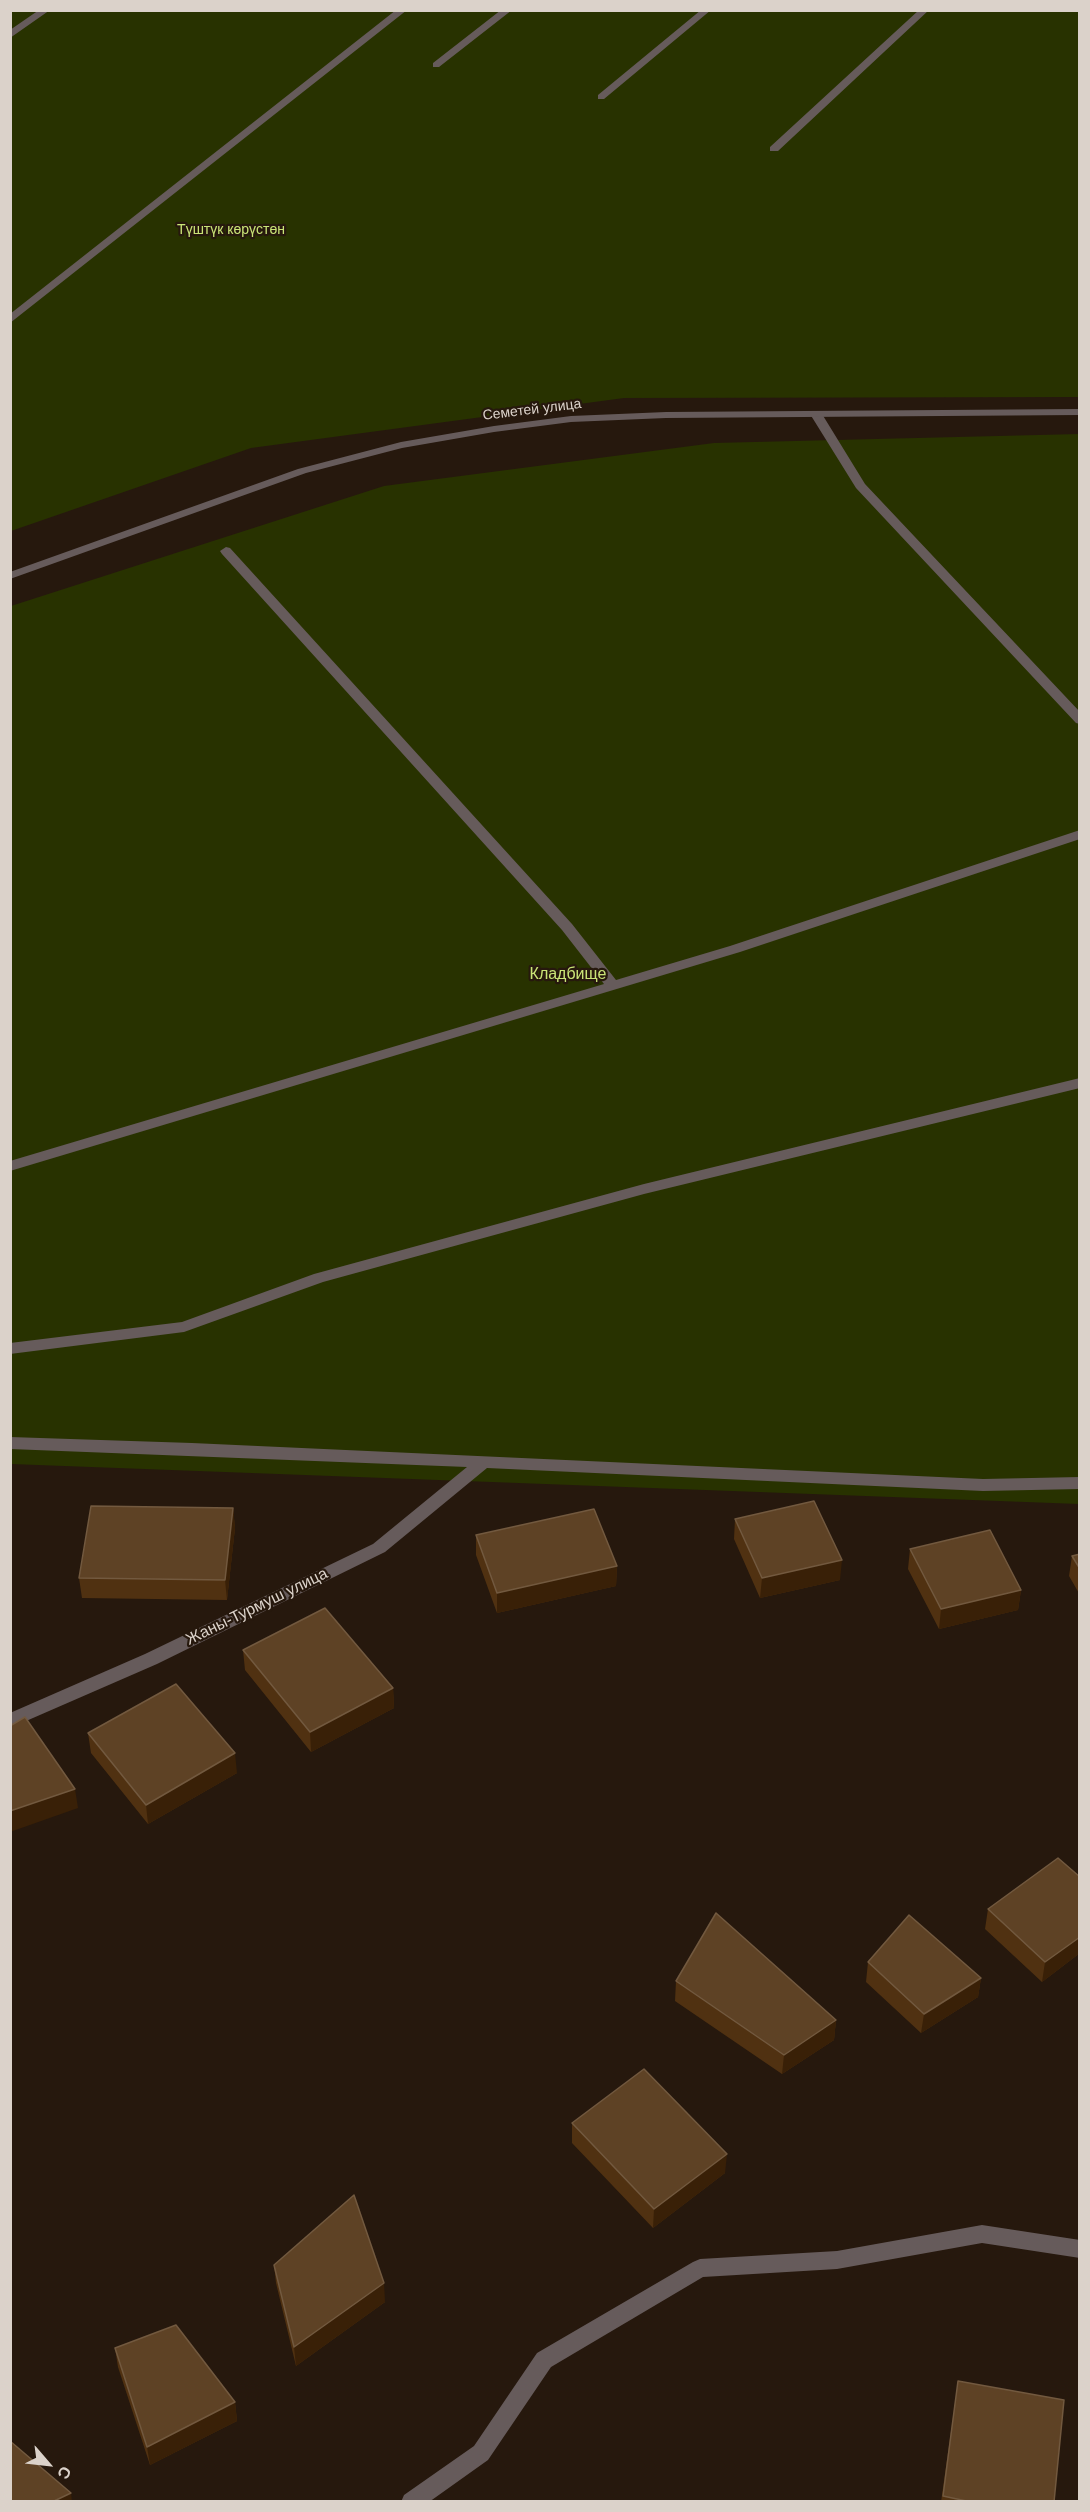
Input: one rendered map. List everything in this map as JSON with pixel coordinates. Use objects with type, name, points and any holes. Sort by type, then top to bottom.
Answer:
[{"type":"street","points":[[10,35],[46,10]]},
{"type":"street","points":[[10,320],[403,10]]},
{"type":"street","points":[[436,65],[508,10]]},
{"type":"street","points":[[601,97],[707,10]]},
{"type":"street","points":[[774,149],[926,10]]},
{"type":"street","name":"Семетей улица","points":[[10,576],[302,471],[401,445],[494,429],[571,419],[1080,412]]},
{"type":"street","points":[[816,414],[860,486],[1080,720]]},
{"type":"street","points":[[226,551],[567,927],[613,986]]},
{"type":"street","points":[[10,1166],[746,945],[1080,834]]},
{"type":"street","points":[[10,1349],[184,1327],[319,1278],[575,1207],[840,1140],[1080,1083]]},
{"type":"street","points":[[10,1443],[983,1485],[1080,1483]]},
{"type":"street","name":"Жаны-Турмуш улица","points":[[10,1721],[151,1659],[379,1548],[484,1462]]},
{"type":"street","points":[[411,2502],[481,2453],[544,2360],[700,2268],[837,2260],[982,2234],[1080,2249]]},
{"type":"green space","name":"Түштүк көрүстөн","points":[[10,11],[1079,11],[1079,397],[624,398],[251,448],[11,531]]},
{"type":"green space","name":"Кладбище","points":[[1079,434],[1079,1504],[11,1464],[11,606],[384,486],[714,443]]},
{"type":"building","points":[[814,1501],[842,1560],[762,1578],[735,1519]]},
{"type":"building","points":[[91,1506],[233,1508],[225,1580],[79,1578]]},
{"type":"building","points":[[594,1509],[617,1566],[497,1593],[476,1535]]},
{"type":"building","points":[[990,1530],[1021,1590],[941,1609],[910,1549]]},
{"type":"building","points":[[1080,1554],[1080,1569],[1072,1556]]},
{"type":"building","points":[[325,1608],[393,1688],[310,1732],[243,1650]]},
{"type":"building","points":[[176,1684],[235,1753],[146,1805],[88,1733]]},
{"type":"building","points":[[25,1717],[75,1789],[10,1811],[10,1726]]},
{"type":"building","points":[[1058,1858],[1080,1877],[1080,1937],[1045,1962],[988,1909]]},
{"type":"building","points":[[716,1913],[836,2020],[784,2055],[676,1981]]},
{"type":"building","points":[[909,1915],[981,1978],[924,2014],[868,1962]]},
{"type":"building","points":[[644,2069],[727,2154],[654,2209],[572,2123]]},
{"type":"building","points":[[354,2195],[384,2283],[294,2347],[274,2265]]},
{"type":"building","points":[[176,2325],[235,2402],[147,2447],[115,2348]]},
{"type":"building","points":[[958,2381],[1064,2400],[1054,2502],[971,2502],[943,2496]]},
{"type":"building","points":[[10,2441],[71,2493],[52,2502],[10,2502]]}]
